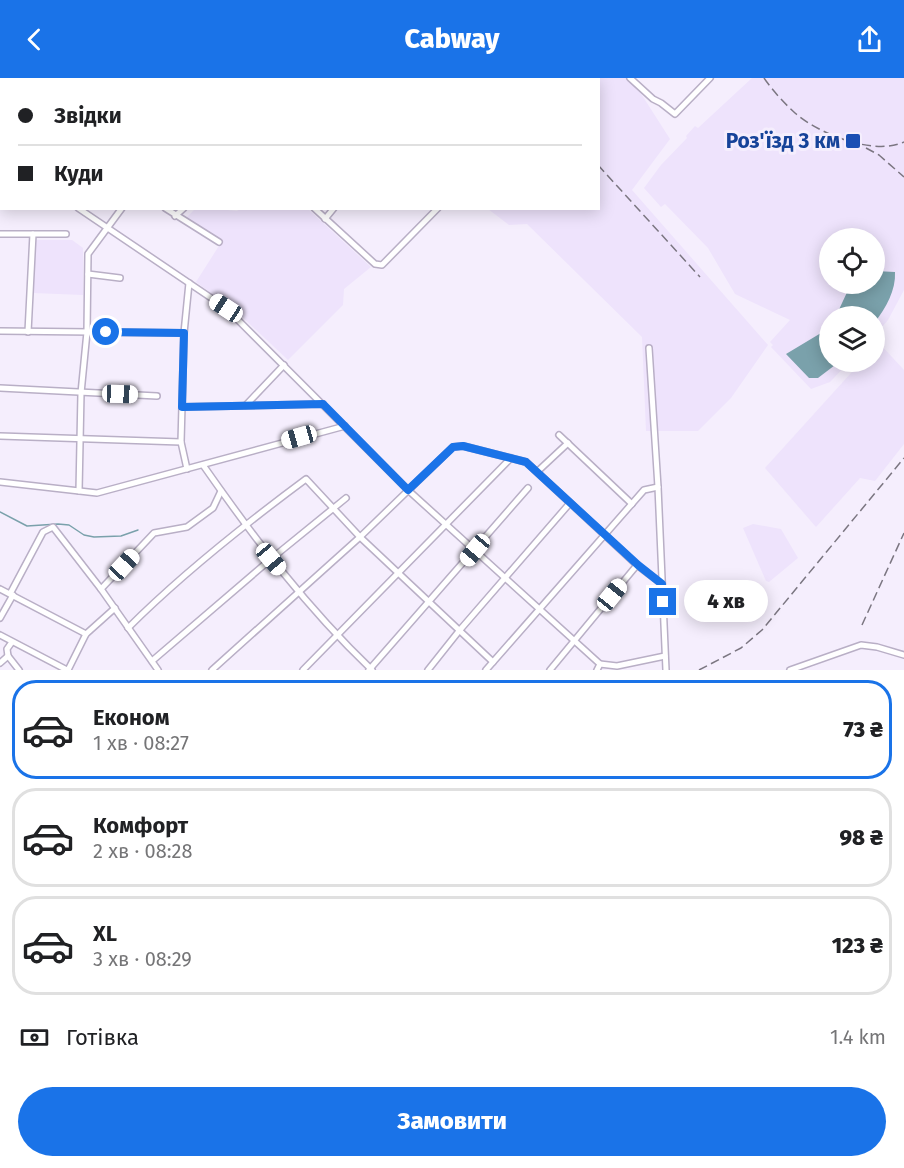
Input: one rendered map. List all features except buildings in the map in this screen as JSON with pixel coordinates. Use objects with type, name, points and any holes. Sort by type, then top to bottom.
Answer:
[{"type":"street","points":[[630,78],[652,99],[675,114],[710,78]]},
{"type":"street","points":[[81,210],[226,308],[408,490],[600,664],[617,666],[665,656]]},
{"type":"street","points":[[79,490],[81,393],[87,332],[88,254],[121,210]]},
{"type":"street","points":[[168,210],[219,242]]},
{"type":"street","points":[[175,216],[182,210]]},
{"type":"street","points":[[316,210],[375,264],[382,265],[436,210]]},
{"type":"street","points":[[325,219],[332,210]]},
{"type":"street","points":[[0,234],[66,234]]},
{"type":"street","points":[[28,332],[33,234]]},
{"type":"street","points":[[87,274],[120,278]]},
{"type":"street","points":[[187,469],[180,442],[184,333],[189,283]]},
{"type":"street","points":[[0,331],[184,333]]},
{"type":"street","points":[[649,348],[666,670]]},
{"type":"street","points":[[246,406],[284,365]]},
{"type":"street","points":[[0,388],[157,396]]},
{"type":"street","points":[[182,407],[323,404]]},
{"type":"street","points":[[0,482],[97,494],[345,426]]},
{"type":"street","points":[[559,435],[632,504]]},
{"type":"street","points":[[0,436],[180,442]]},
{"type":"street","points":[[538,471],[568,443]]},
{"type":"street","points":[[212,670],[360,537],[453,447],[463,446],[526,462],[638,565],[662,584]]},
{"type":"street","points":[[303,670],[511,458]]},
{"type":"street","points":[[203,465],[244,525],[271,559],[370,670],[528,488]]},
{"type":"street","points":[[128,627],[244,525],[306,479],[360,537],[493,662]]},
{"type":"street","points":[[486,670],[644,490],[658,487]]},
{"type":"street","points":[[101,589],[154,533],[187,526],[213,508],[221,491]]},
{"type":"street","points":[[152,662],[271,559],[346,498]]},
{"type":"street","points":[[428,670],[570,503]]},
{"type":"street","points":[[0,618],[43,532],[53,527],[115,608],[158,670]]},
{"type":"street","points":[[550,670],[638,565]]},
{"type":"street","points":[[0,589],[86,634]]},
{"type":"street","points":[[0,635],[67,670],[86,634],[115,608]]},
{"type":"street","points":[[12,642],[7,649],[8,656],[19,670]]},
{"type":"street","points":[[790,670],[861,645],[904,655]]},
{"type":"street","points":[[0,663],[8,656]]},
{"type":"street","points":[[597,670],[600,664]]},
{"type":"shaded area","points":[[600,78],[627,78],[638,89],[670,139],[632,190],[768,345],[731,398],[698,431],[646,431],[642,337],[527,224],[509,225],[489,210],[600,210]]},
{"type":"shaded area","points":[[752,78],[904,78],[904,290],[885,323],[885,306],[819,306],[819,372],[840,372],[830,382],[811,389],[771,347],[773,345],[770,342],[790,320],[735,294],[708,248],[665,204],[661,207],[644,188],[695,126],[698,128]]},
{"type":"shaded area","points":[[194,210],[309,210],[371,267],[344,289],[343,305],[288,360],[237,312],[196,282],[222,241],[186,218]]},
{"type":"shaded area","points":[[34,240],[72,240],[83,248],[83,295],[33,293]]},
{"type":"shaded area","points":[[885,350],[904,370],[904,444],[875,481],[860,478],[816,527],[765,468],[852,372],[885,372]]},
{"type":"shaded area","points":[[753,524],[781,529],[798,558],[769,582],[766,581],[743,528]]},
{"type":"water","points":[[885,272],[895,272],[894,285],[885,307],[841,306],[846,294],[885,294]]},
{"type":"water","points":[[819,334],[819,372],[826,372],[818,378],[809,378],[786,354]]},
{"type":"waterway","points":[[0,512],[27,526],[69,525],[84,535],[94,537],[121,536],[138,530]]},
{"type":"railway","points":[[764,78],[795,113],[832,135],[863,145],[892,146],[904,142]]},
{"type":"railway","points":[[866,148],[879,155],[904,177]]},
{"type":"railway","points":[[600,167],[700,277]]},
{"type":"railway","points":[[699,670],[741,648],[762,630],[904,458]]},
{"type":"railway","points":[[862,625],[904,533]]},
{"type":"place","name":"Роз'їзд 3 км","points":[[853,141]]},
{"type":"route","points":[[106,332],[184,333],[182,407],[323,404],[408,490],[453,447],[463,446],[526,462],[638,565],[662,584],[663,602]]}]
